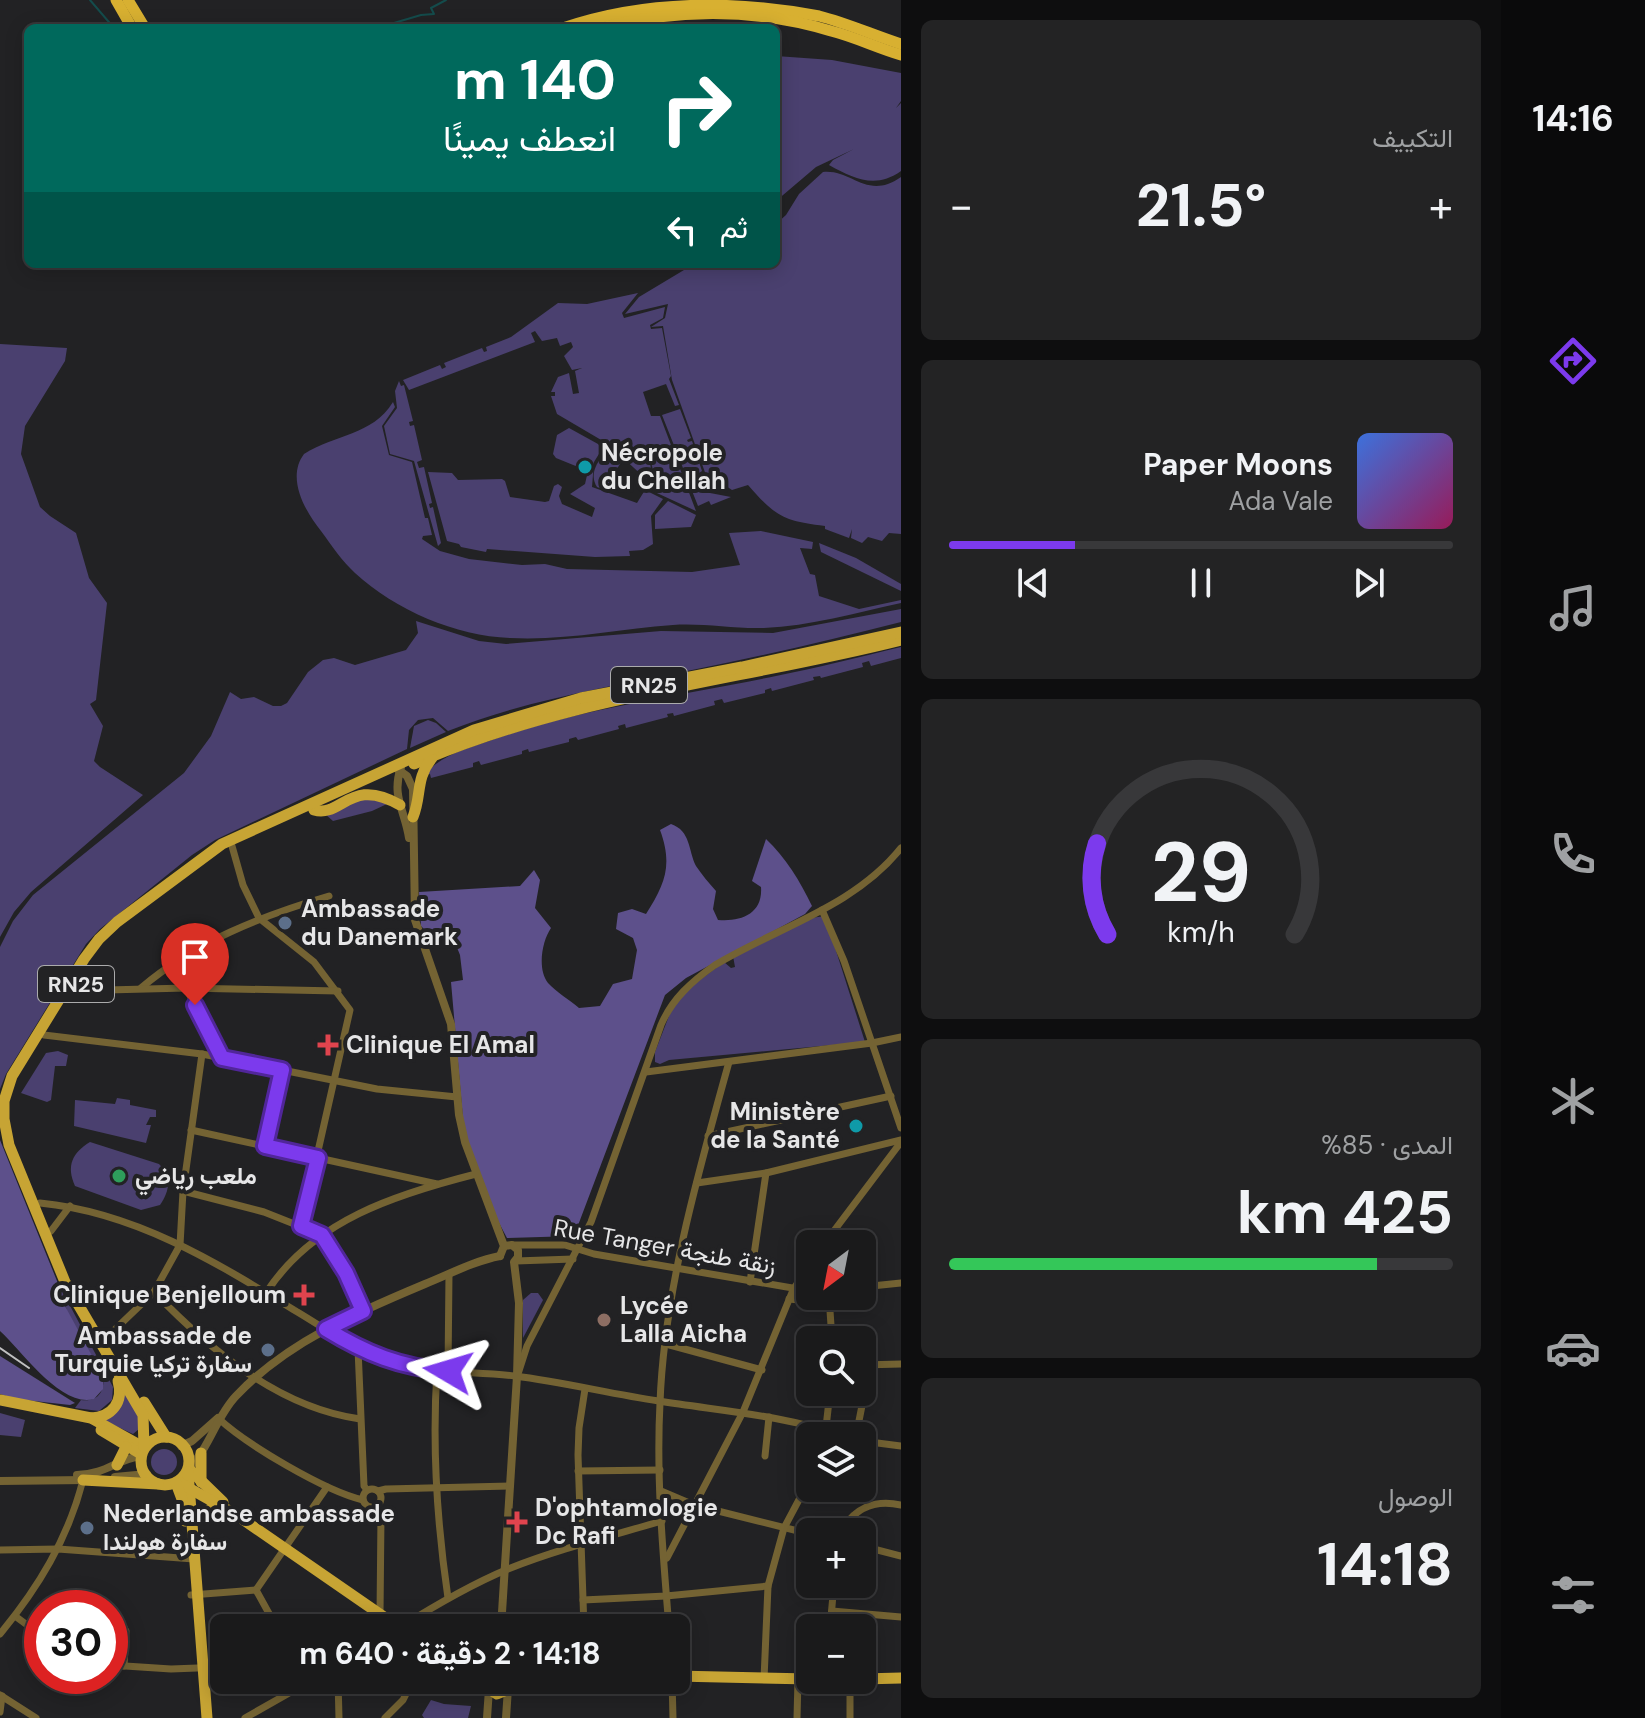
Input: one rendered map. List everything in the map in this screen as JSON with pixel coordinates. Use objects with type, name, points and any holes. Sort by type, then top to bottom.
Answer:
[{"type":"highway","points":[[116,0],[130,24]]},
{"type":"highway","points":[[128,0],[143,24]]},
{"type":"highway","points":[[576,24],[647,6],[685,2],[741,3],[816,15],[901,44]]},
{"type":"highway","points":[[622,24],[671,15],[744,14],[816,26],[901,55]]},
{"type":"main road","name":"RN25","points":[[147,1474],[142,1467],[143,1415],[70,1294],[9,1145],[4,1119],[6,1092],[17,1068],[99,939],[206,854],[474,730],[559,703],[901,632]]},
{"type":"main road","name":"RN25","points":[[181,1446],[166,1437],[76,1291],[15,1143],[11,1110],[19,1078],[89,962],[105,944],[231,843],[314,810],[399,766],[564,711],[758,673],[901,640]]},
{"type":"main road","points":[[413,817],[421,776],[434,756]]},
{"type":"main road","points":[[314,810],[322,811],[369,793],[384,796],[400,805]]},
{"type":"main road","name":"RN25","points":[[91,1418],[106,1415],[117,1404],[120,1389],[114,1369]]},
{"type":"main road","points":[[0,1400],[91,1418],[131,1438],[142,1451]]},
{"type":"main road","points":[[0,1407],[81,1422],[101,1430],[126,1447],[142,1451]]},
{"type":"main road","points":[[142,1451],[155,1438],[166,1437]]},
{"type":"main road","points":[[181,1446],[188,1456],[196,1486],[220,1507],[235,1514]]},
{"type":"main road","points":[[117,1465],[126,1447]]},
{"type":"main road","points":[[191,1559],[201,1453]]},
{"type":"main road","points":[[172,1483],[189,1469]]},
{"type":"main road","points":[[147,1474],[172,1483],[182,1499],[191,1559],[201,1718]]},
{"type":"main road","points":[[84,1477],[196,1486],[379,1614]]},
{"type":"main road","points":[[192,1523],[210,1509],[220,1507]]},
{"type":"main road","points":[[200,1669],[207,1718]]},
{"type":"main road","points":[[690,1678],[796,1679]]},
{"type":"main road","points":[[876,1679],[901,1678]]},
{"type":"street","points":[[399,766],[396,785],[413,859]]},
{"type":"street","points":[[399,766],[412,785],[415,920],[451,1024],[457,1097],[465,1142],[508,1246],[518,1250],[515,1261],[519,1303],[517,1376],[502,1614]]},
{"type":"street","points":[[231,843],[243,885],[259,918],[314,962],[350,1010],[301,1226]]},
{"type":"street","points":[[517,1376],[527,1346],[579,1249],[596,1209],[667,1013],[696,979],[725,959],[822,910],[865,884],[901,848]]},
{"type":"street","points":[[141,988],[183,958],[259,918],[329,896]]},
{"type":"street","points":[[822,910],[844,961],[901,1128]]},
{"type":"street","points":[[186,988],[222,1058]]},
{"type":"street","points":[[107,990],[338,991]]},
{"type":"street","points":[[44,1035],[202,1054],[406,1093],[457,1097]]},
{"type":"street","points":[[646,1072],[901,1037]]},
{"type":"street","points":[[104,1340],[154,1292],[180,1245],[183,1191],[202,1054]]},
{"type":"street","points":[[668,1614],[660,1470],[660,1401],[666,1344],[697,1183],[729,1062]]},
{"type":"street","points":[[265,1146],[282,1070]]},
{"type":"street","points":[[708,1136],[891,1096]]},
{"type":"street","points":[[191,1130],[437,1184]]},
{"type":"street","points":[[697,1183],[766,1173],[901,1141]]},
{"type":"street","points":[[834,1230],[901,1141]]},
{"type":"street","points":[[750,1282],[766,1173]]},
{"type":"street","points":[[266,1293],[278,1276],[322,1235],[364,1209],[476,1174]]},
{"type":"street","points":[[406,1177],[408,1194]]},
{"type":"street","points":[[183,1191],[251,1208],[322,1235],[346,1273],[363,1311]]},
{"type":"street","points":[[40,1203],[70,1206],[117,1218],[180,1245],[358,1349],[400,1365],[517,1376],[743,1412],[796,1425]]},
{"type":"street","points":[[51,1231],[70,1206]]},
{"type":"street","name":"Rue Tanger زنقة طنجة","points":[[508,1246],[565,1245],[796,1290]]},
{"type":"street","points":[[181,1446],[192,1441],[218,1418],[255,1377],[326,1329],[482,1260],[500,1256],[508,1246]]},
{"type":"street","points":[[500,1256],[504,1262],[573,1259]]},
{"type":"street","points":[[448,1371],[449,1274]]},
{"type":"street","points":[[876,1286],[901,1283]]},
{"type":"street","points":[[666,1560],[743,1412],[796,1285]]},
{"type":"street","points":[[154,1292],[202,1339],[255,1377],[329,1412],[360,1419]]},
{"type":"street","points":[[789,1299],[796,1299]]},
{"type":"street","points":[[666,1344],[762,1370]]},
{"type":"street","points":[[358,1349],[364,1486],[367,1490]]},
{"type":"street","points":[[876,1365],[901,1364]]},
{"type":"street","points":[[437,1370],[437,1487],[440,1543],[448,1598]]},
{"type":"street","points":[[584,1614],[578,1471],[579,1428],[585,1389]]},
{"type":"street","points":[[765,1456],[769,1417]]},
{"type":"street","points":[[189,1469],[201,1453],[218,1418]]},
{"type":"street","points":[[218,1418],[255,1446],[327,1487],[363,1500],[369,1507],[378,1505]]},
{"type":"street","points":[[876,1443],[901,1446]]},
{"type":"street","points":[[84,1477],[117,1465],[142,1451]]},
{"type":"street","points":[[578,1471],[660,1470]]},
{"type":"street","points":[[0,1478],[147,1474]]},
{"type":"street","points":[[0,1634],[32,1594],[58,1549],[84,1477]]},
{"type":"street","points":[[367,1490],[510,1486]]},
{"type":"street","points":[[256,1590],[327,1487]]},
{"type":"street","points":[[363,1500],[367,1490]]},
{"type":"street","points":[[378,1491],[381,1497],[378,1505],[382,1572],[380,1614]]},
{"type":"street","points":[[661,1491],[694,1505],[796,1531]]},
{"type":"street","points":[[764,1679],[768,1586],[784,1528],[798,1502]]},
{"type":"street","points":[[851,1518],[871,1504],[890,1502],[901,1505]]},
{"type":"street","points":[[422,1614],[505,1571],[580,1544],[662,1521]]},
{"type":"street","points":[[0,1550],[58,1549],[191,1559]]},
{"type":"street","points":[[876,1550],[901,1556]]},
{"type":"street","points":[[583,1600],[768,1586]]},
{"type":"street","points":[[194,1595],[256,1590]]},
{"type":"street","points":[[256,1590],[269,1614]]},
{"type":"street","points":[[832,1614],[833,1598]]},
{"type":"street","points":[[832,1611],[901,1617]]},
{"type":"street","points":[[15,1616],[24,1623]]},
{"type":"street","points":[[128,1666],[210,1668]]},
{"type":"street","points":[[245,1718],[286,1694]]},
{"type":"street","points":[[338,1694],[339,1718]]},
{"type":"street","points":[[385,1718],[406,1694]]},
{"type":"street","points":[[487,1718],[488,1694]]},
{"type":"street","points":[[506,1718],[507,1694]]},
{"type":"street","points":[[673,1718],[674,1694]]},
{"type":"street","points":[[797,1718],[801,1694]]},
{"type":"street","points":[[850,1694],[850,1718]]},
{"type":"street","points":[[0,1712],[1,1696],[36,1718]]},
{"type":"shaded area","points":[[780,56],[832,60],[901,73],[901,101],[896,108],[901,103],[901,171],[874,181],[847,174],[829,165],[854,149],[816,167],[780,198]]},
{"type":"shaded area","points":[[823,172],[833,172],[879,186],[901,177],[901,534],[889,533],[882,541],[868,537],[862,543],[851,538],[852,529],[849,538],[825,529],[825,526],[789,519],[773,510],[748,485],[732,490],[720,482],[712,492],[672,380],[663,326],[651,327],[665,318],[668,304],[625,314],[639,297],[687,268],[780,268],[780,220],[799,194]]},
{"type":"shaded area","points":[[638,293],[622,313],[624,318],[665,307],[663,318],[650,325],[651,329],[662,328],[669,379],[679,405],[675,406],[666,384],[643,392],[651,416],[660,416],[696,511],[646,488],[653,470],[648,450],[651,469],[646,479],[608,444],[557,414],[551,396],[555,396],[555,392],[551,392],[558,377],[569,373],[573,394],[579,393],[575,371],[582,368],[572,370],[564,356],[573,347],[571,342],[560,346],[557,338],[542,341],[535,331],[531,333],[535,342],[409,390],[403,380],[440,365],[442,369],[446,367],[444,363],[482,348],[484,352],[487,351],[486,347],[511,337],[558,303],[587,304]]},
{"type":"shaded area","points":[[0,344],[67,348],[65,361],[25,426],[21,454],[40,507],[76,533],[89,578],[107,603],[96,700],[90,704],[103,726],[94,761],[143,795],[31,892],[14,912],[0,937]]},
{"type":"shaded area","points":[[399,381],[401,386],[404,385],[413,421],[409,422],[410,426],[414,425],[422,460],[417,462],[419,468],[424,467],[432,503],[429,504],[430,508],[433,507],[441,543],[438,546],[414,461],[390,454],[384,426],[397,408],[395,391]]},
{"type":"shaded area","points":[[393,402],[395,407],[382,426],[389,455],[412,462],[432,535],[423,536],[422,539],[440,551],[469,559],[522,565],[545,564],[567,569],[692,572],[740,565],[729,533],[761,531],[813,542],[812,549],[800,548],[810,574],[815,575],[819,596],[859,609],[901,600],[901,603],[781,627],[673,625],[551,638],[489,636],[427,619],[388,598],[350,568],[309,514],[297,484],[299,463],[304,454],[375,422]]},
{"type":"shaded area","points":[[680,409],[691,438],[687,440],[692,441],[702,471],[699,473],[703,475],[710,493],[731,497],[711,505],[709,501],[698,506],[662,415]]},
{"type":"shaded area","points":[[569,428],[602,449],[594,462],[592,487],[637,503],[645,490],[663,499],[651,516],[653,544],[643,550],[629,551],[630,556],[595,557],[487,549],[486,552],[447,541],[428,472],[452,473],[458,480],[502,479],[510,497],[545,502],[549,501],[554,486],[558,484],[562,487],[559,496],[562,504],[592,517],[595,508],[570,494],[585,484],[588,471],[553,454],[557,435]]},
{"type":"shaded area","points":[[608,450],[621,462],[605,490],[597,487],[594,472]]},
{"type":"shaded area","points":[[668,501],[696,515],[691,527],[655,529],[655,515]]},
{"type":"shaded area","points":[[819,543],[856,558],[901,584],[901,591],[821,552]]},
{"type":"shaded area","points":[[901,609],[901,622],[538,703],[448,731],[433,718],[418,720],[409,730],[407,749],[215,840],[100,929],[86,944],[6,1074],[0,1089],[0,947],[13,921],[33,895],[184,773],[211,736],[230,692],[241,699],[254,697],[273,706],[281,706],[287,703],[308,672],[323,660],[334,658],[355,665],[406,650],[418,633],[416,621],[479,641],[506,644],[661,631],[773,633]]},
{"type":"shaded area","points":[[901,647],[901,658],[871,666],[869,661],[862,663],[863,667],[821,678],[813,677],[814,680],[772,691],[771,688],[765,693],[724,703],[722,699],[714,701],[715,705],[674,716],[673,713],[667,714],[668,717],[626,728],[625,724],[618,726],[619,729],[578,740],[576,737],[569,739],[569,742],[529,752],[528,749],[522,754],[481,765],[479,761],[473,763],[473,767],[431,778],[430,774],[425,775],[438,762],[471,747],[559,720],[791,673]]},
{"type":"shaded area","points":[[428,720],[446,732],[410,748],[414,726]]},
{"type":"shaded area","points":[[371,798],[387,804],[333,821],[325,814],[356,800]]},
{"type":"shaded area","points":[[671,824],[686,836],[696,866],[716,891],[713,909],[718,920],[742,918],[758,904],[761,887],[752,881],[766,839],[792,870],[812,906],[805,914],[686,978],[665,995],[574,1236],[507,1238],[464,1130],[451,982],[463,980],[460,955],[452,935],[434,939],[421,926],[419,892],[520,886],[534,870],[540,880],[535,908],[551,928],[542,955],[545,977],[551,986],[579,1008],[600,1006],[613,984],[632,979],[637,950],[633,938],[616,929],[618,913],[632,909],[646,914],[653,903],[666,864],[660,830]]},
{"type":"shaded area","points":[[825,916],[865,1042],[669,1060],[660,1064],[655,1062],[655,1052],[676,998],[724,962],[731,968],[735,967],[733,956],[811,918]]},
{"type":"shaded area","points":[[58,1051],[68,1055],[66,1066],[55,1066],[51,1100],[47,1102],[21,1093],[46,1053]]},
{"type":"shaded area","points":[[117,1098],[130,1100],[130,1105],[156,1110],[156,1117],[150,1117],[146,1125],[151,1125],[146,1143],[74,1126],[75,1100],[115,1104]]},
{"type":"shaded area","points":[[0,1140],[65,1306],[103,1376],[103,1389],[94,1399],[68,1395],[56,1387],[0,1331]]},
{"type":"shaded area","name":"ملعب رياضي","points":[[90,1142],[159,1164],[168,1184],[160,1205],[141,1210],[75,1186],[72,1161]]},
{"type":"shaded area","points":[[58,1283],[113,1387],[112,1400],[99,1411],[75,1408],[81,1400],[99,1395],[103,1376],[68,1314]]},
{"type":"shaded area","points":[[531,1293],[538,1293],[543,1300],[523,1338],[523,1300]]},
{"type":"shaded area","points":[[0,1356],[75,1403],[16,1399],[0,1394]]},
{"type":"shaded area","points":[[125,1391],[139,1418],[139,1429],[133,1434],[103,1420]]},
{"type":"shaded area","points":[[0,1413],[25,1420],[21,1437],[0,1435]]},
{"type":"shaded area","points":[[164,1449],[173,1453],[177,1462],[173,1471],[164,1475],[155,1471],[151,1462],[155,1453]]},
{"type":"shaded area","points":[[431,1700],[471,1706],[468,1718],[424,1718],[422,1715]]},
{"type":"waterway","points":[[90,0],[111,24]]},
{"type":"waterway","points":[[391,24],[434,14],[431,8],[446,0]]},
{"type":"railway","points":[[0,1348],[29,1368]]},
{"type":"place","name":"Nécropole du Chellah","points":[[585,467]]},
{"type":"place","name":"Ambassade du Danemark","points":[[285,923]]},
{"type":"place","name":"Clinique El Amal","points":[[328,1045]]},
{"type":"place","name":"Ministère de la Santé","points":[[856,1126]]},
{"type":"place","name":"ملعب رياضي","points":[[119,1176]]},
{"type":"place","name":"Clinique Benjelloum","points":[[304,1295]]},
{"type":"place","name":"Lycée Lalla Aicha","points":[[604,1320]]},
{"type":"place","name":"Ambassade de Turquie سفارة تركيا","points":[[268,1350]]},
{"type":"place","name":"D'ophtamologie Dc Rafi","points":[[517,1522]]},
{"type":"place","name":"Nederlandse ambassade سفارة هولندا","points":[[87,1528]]},
{"type":"route","points":[[195,1005],[222,1058],[282,1070],[265,1146],[318,1158],[301,1226],[322,1235],[346,1273],[363,1311],[326,1329],[358,1349],[389,1361],[448,1371]]}]
